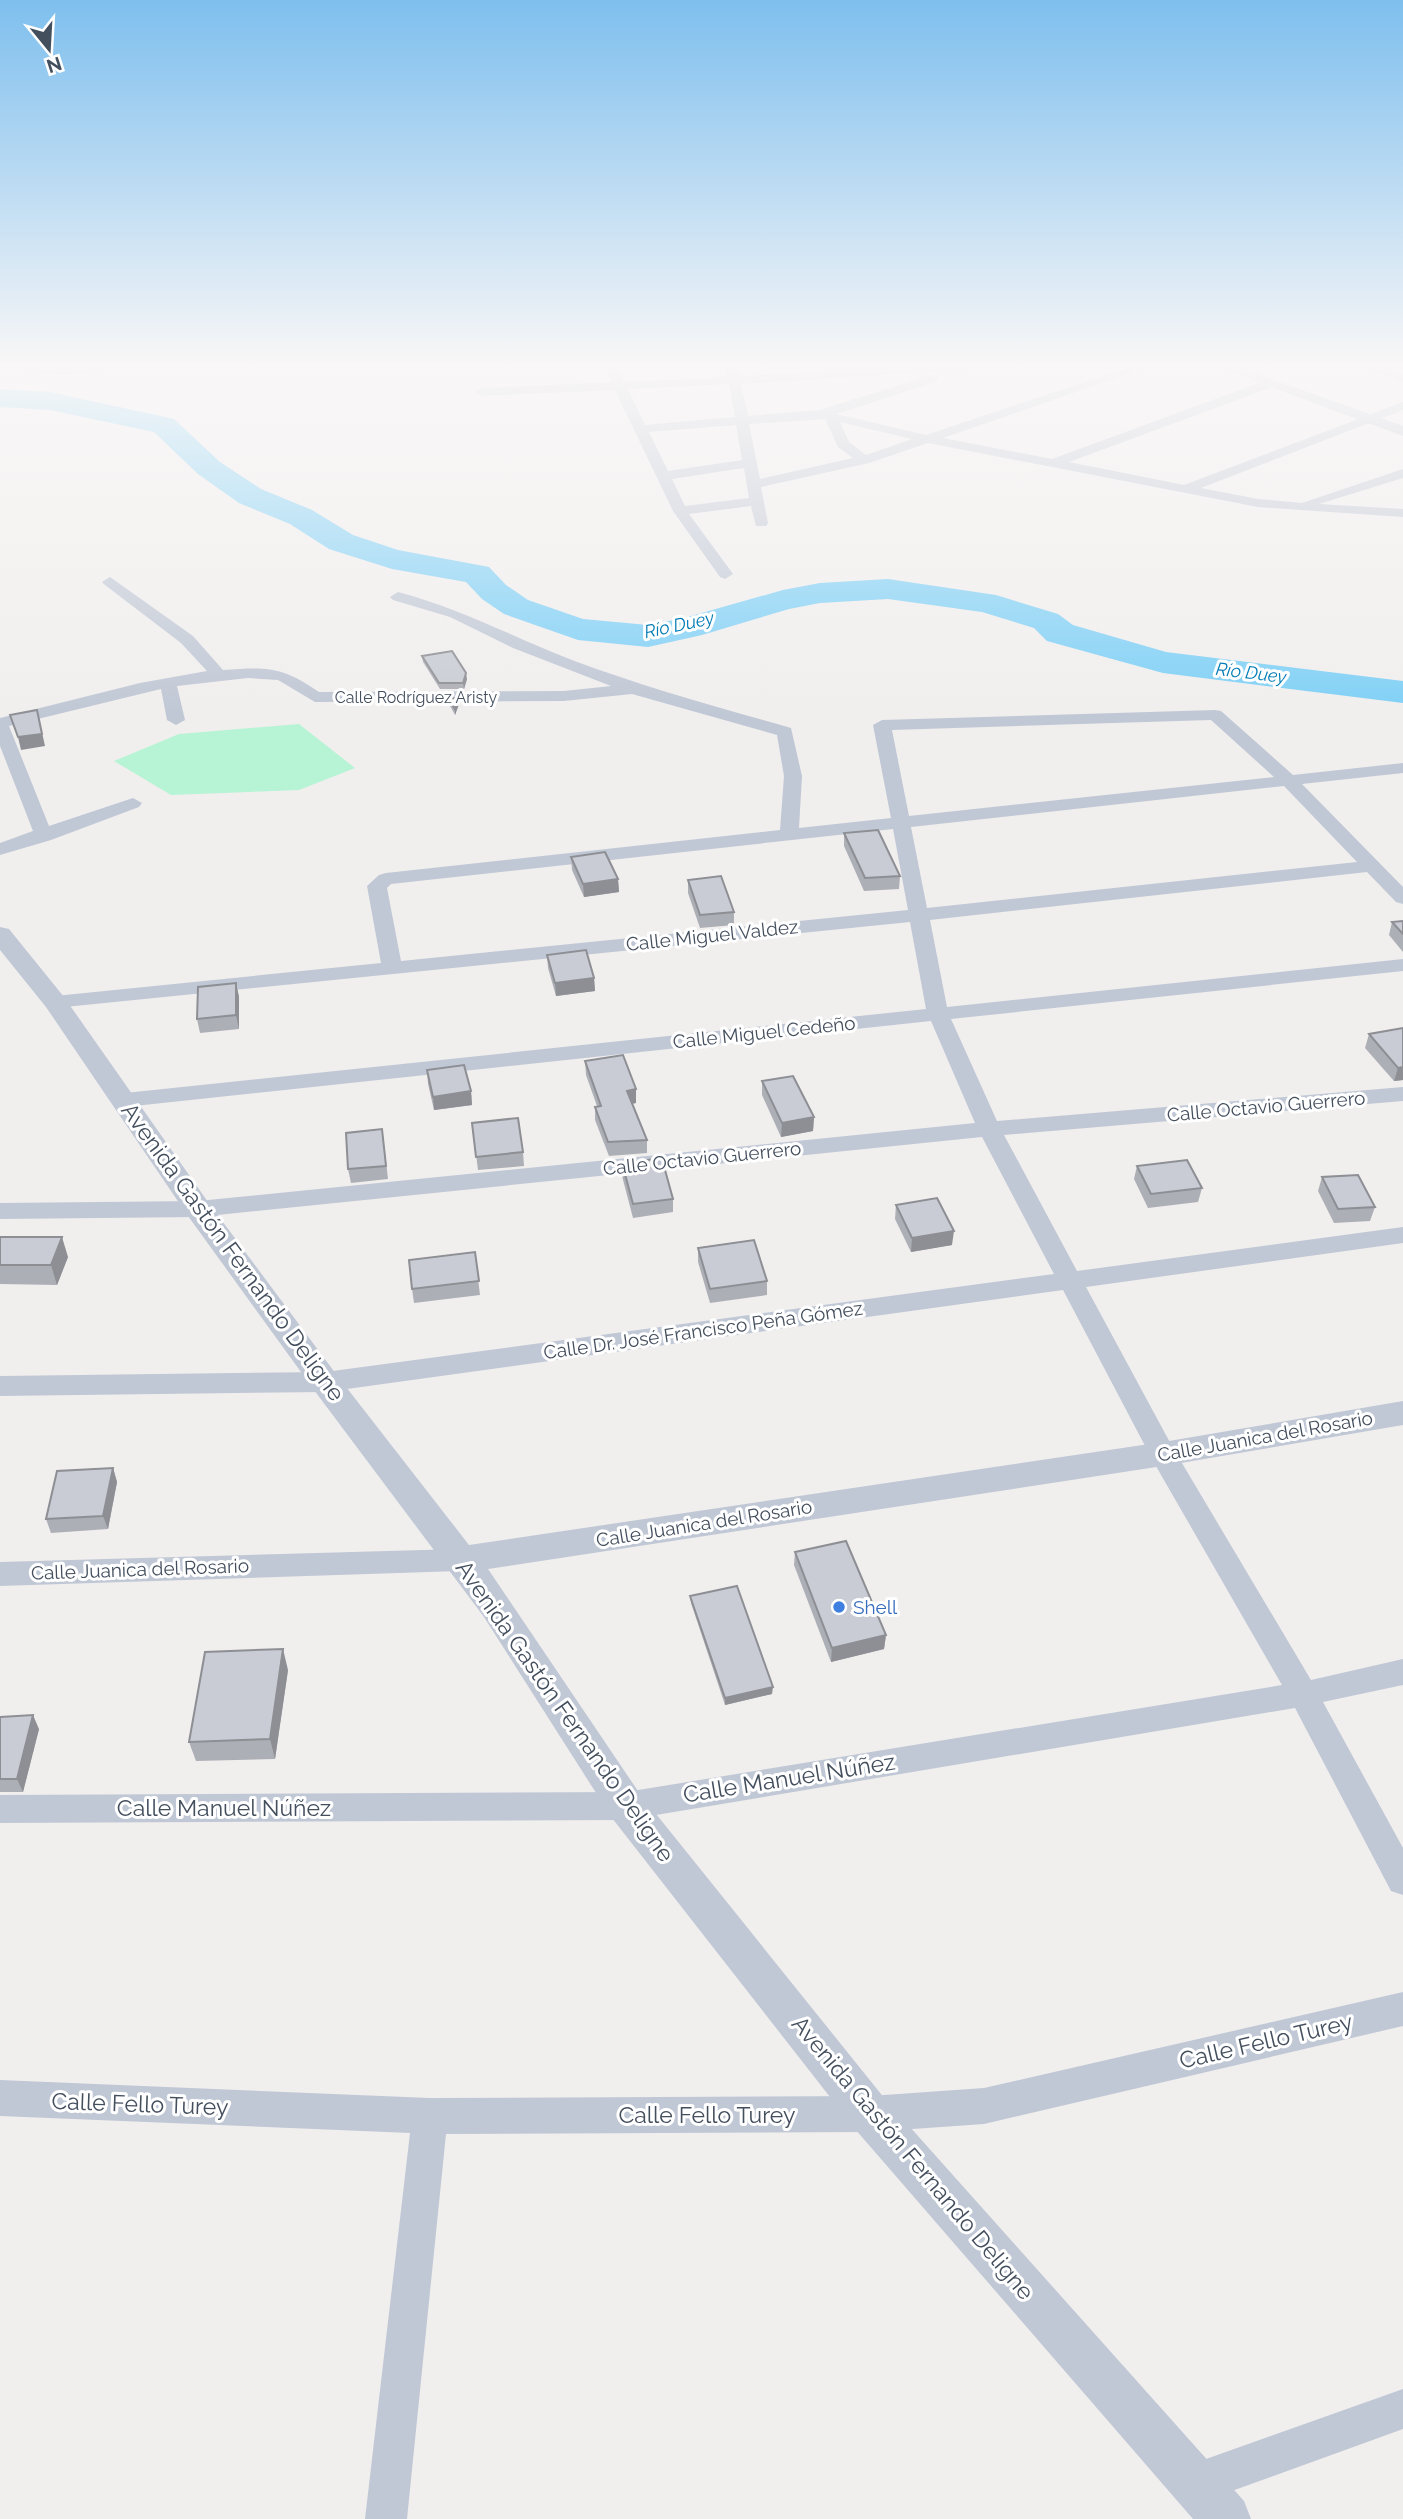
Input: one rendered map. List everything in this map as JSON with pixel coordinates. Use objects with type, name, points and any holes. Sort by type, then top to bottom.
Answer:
[{"type":"street","points":[[665,481],[680,512],[725,574]]},
{"type":"street","points":[[751,481],[761,523]]},
{"type":"street","points":[[752,485],[772,481]]},
{"type":"street","points":[[1143,481],[1258,503],[1302,505],[1342,512],[1403,513]]},
{"type":"street","points":[[1187,489],[1209,481]]},
{"type":"street","points":[[1302,505],[1379,481]]},
{"type":"street","points":[[680,512],[755,501]]},
{"type":"street","points":[[110,583],[215,665],[218,676]]},
{"type":"street","points":[[398,597],[456,614],[519,645],[633,689],[785,732],[793,776],[789,837]]},
{"type":"street","name":"Calle Rodríguez Aristy","points":[[0,724],[168,683],[218,676],[281,675],[315,697],[564,696],[633,689]]},
{"type":"street","points":[[168,683],[176,720]]},
{"type":"street","points":[[1403,898],[1288,780],[1220,717],[1209,714],[885,723],[881,728],[938,1014],[989,1129],[1163,1454],[1303,1694],[1403,1880]]},
{"type":"street","points":[[0,724],[44,836]]},
{"type":"street","points":[[392,966],[377,886],[386,879],[1403,768]]},
{"type":"street","points":[[0,849],[133,803]]},
{"type":"street","name":"Calle Miguel Valdez","points":[[55,1002],[918,915],[1369,866]]},
{"type":"street","name":"Avenida Gastón Fernando Deligne","points":[[0,934],[55,1002],[198,1209],[325,1382],[497,1607],[626,1806],[870,2114],[1223,2519]]},
{"type":"street","name":"Calle Miguel Cedeño","points":[[125,1100],[1403,965]]},
{"type":"street","name":"Calle Octavio Guerrero","points":[[0,1212],[198,1209],[989,1129],[1403,1094]]},
{"type":"street","name":"Calle Dr. José Francisco Peña Gómez","points":[[0,1386],[325,1382],[1403,1235]]},
{"type":"street","name":"Calle Juanica del Rosario","points":[[0,1574],[459,1560],[1163,1454],[1403,1413]]},
{"type":"street","name":"Calle Manuel Núñez","points":[[0,1809],[626,1806],[1303,1694],[1403,1672]]},
{"type":"street","name":"Calle Fello Turey","points":[[0,2098],[430,2116],[870,2114],[984,2106],[1403,2009]]},
{"type":"street","points":[[386,2519],[430,2116]]},
{"type":"street","points":[[1193,2484],[1403,2409]]},
{"type":"green space","points":[[299,724],[355,768],[299,790],[171,795],[114,761],[179,734]]},
{"type":"building","points":[[452,651],[466,673],[463,683],[439,683],[422,656]]},
{"type":"building","points":[[448,698],[458,698],[455,709]]},
{"type":"building","points":[[37,710],[42,734],[18,737],[10,715]]},
{"type":"building","points":[[878,830],[900,876],[865,878],[844,833]]},
{"type":"building","points":[[605,852],[618,879],[583,884],[571,857]]},
{"type":"building","points":[[721,876],[734,912],[700,915],[688,880]]},
{"type":"building","points":[[1403,921],[1403,934],[1392,922]]},
{"type":"building","points":[[586,950],[594,978],[555,983],[547,955]]},
{"type":"building","points":[[236,983],[236,1015],[197,1019],[198,987]]},
{"type":"building","points":[[1403,1028],[1403,1067],[1398,1068],[1369,1034]]},
{"type":"building","points":[[623,1055],[636,1089],[627,1091],[647,1140],[608,1142],[595,1107],[601,1106],[585,1061]]},
{"type":"building","points":[[464,1065],[471,1091],[433,1097],[427,1070]]},
{"type":"building","points":[[793,1076],[814,1117],[782,1123],[762,1081]]},
{"type":"building","points":[[518,1118],[523,1152],[476,1157],[472,1123]]},
{"type":"building","points":[[382,1129],[386,1166],[348,1169],[346,1133]]},
{"type":"building","points":[[655,1159],[660,1170],[665,1170],[673,1199],[633,1204],[622,1163]]},
{"type":"building","points":[[1187,1160],[1202,1188],[1151,1194],[1137,1166]]},
{"type":"building","points":[[1358,1175],[1375,1207],[1338,1209],[1322,1177]]},
{"type":"building","points":[[937,1198],[954,1231],[912,1238],[896,1205]]},
{"type":"building","points":[[0,1237],[62,1237],[51,1265],[0,1265]]},
{"type":"building","points":[[754,1240],[767,1281],[710,1289],[698,1248]]},
{"type":"building","points":[[475,1252],[479,1281],[412,1289],[409,1260]]},
{"type":"building","points":[[113,1468],[103,1516],[46,1519],[57,1471]]},
{"type":"building","name":"Shell","points":[[846,1541],[886,1635],[832,1648],[795,1552]]},
{"type":"building","points":[[737,1586],[773,1687],[725,1698],[690,1596]]},
{"type":"building","points":[[283,1649],[270,1739],[189,1742],[205,1652]]},
{"type":"building","points":[[33,1715],[17,1779],[0,1779],[0,1717]]},
{"type":"waterway","name":"Río Duey","points":[[227,481],[250,496],[301,517],[341,542],[392,559],[477,574],[494,592],[516,607],[578,629],[648,636],[690,628],[783,600],[820,593],[888,589],[984,602],[1046,621],[1060,633],[1163,662],[1232,673],[1403,692]]},
{"type":"place","name":"Shell","points":[[839,1607]]}]
